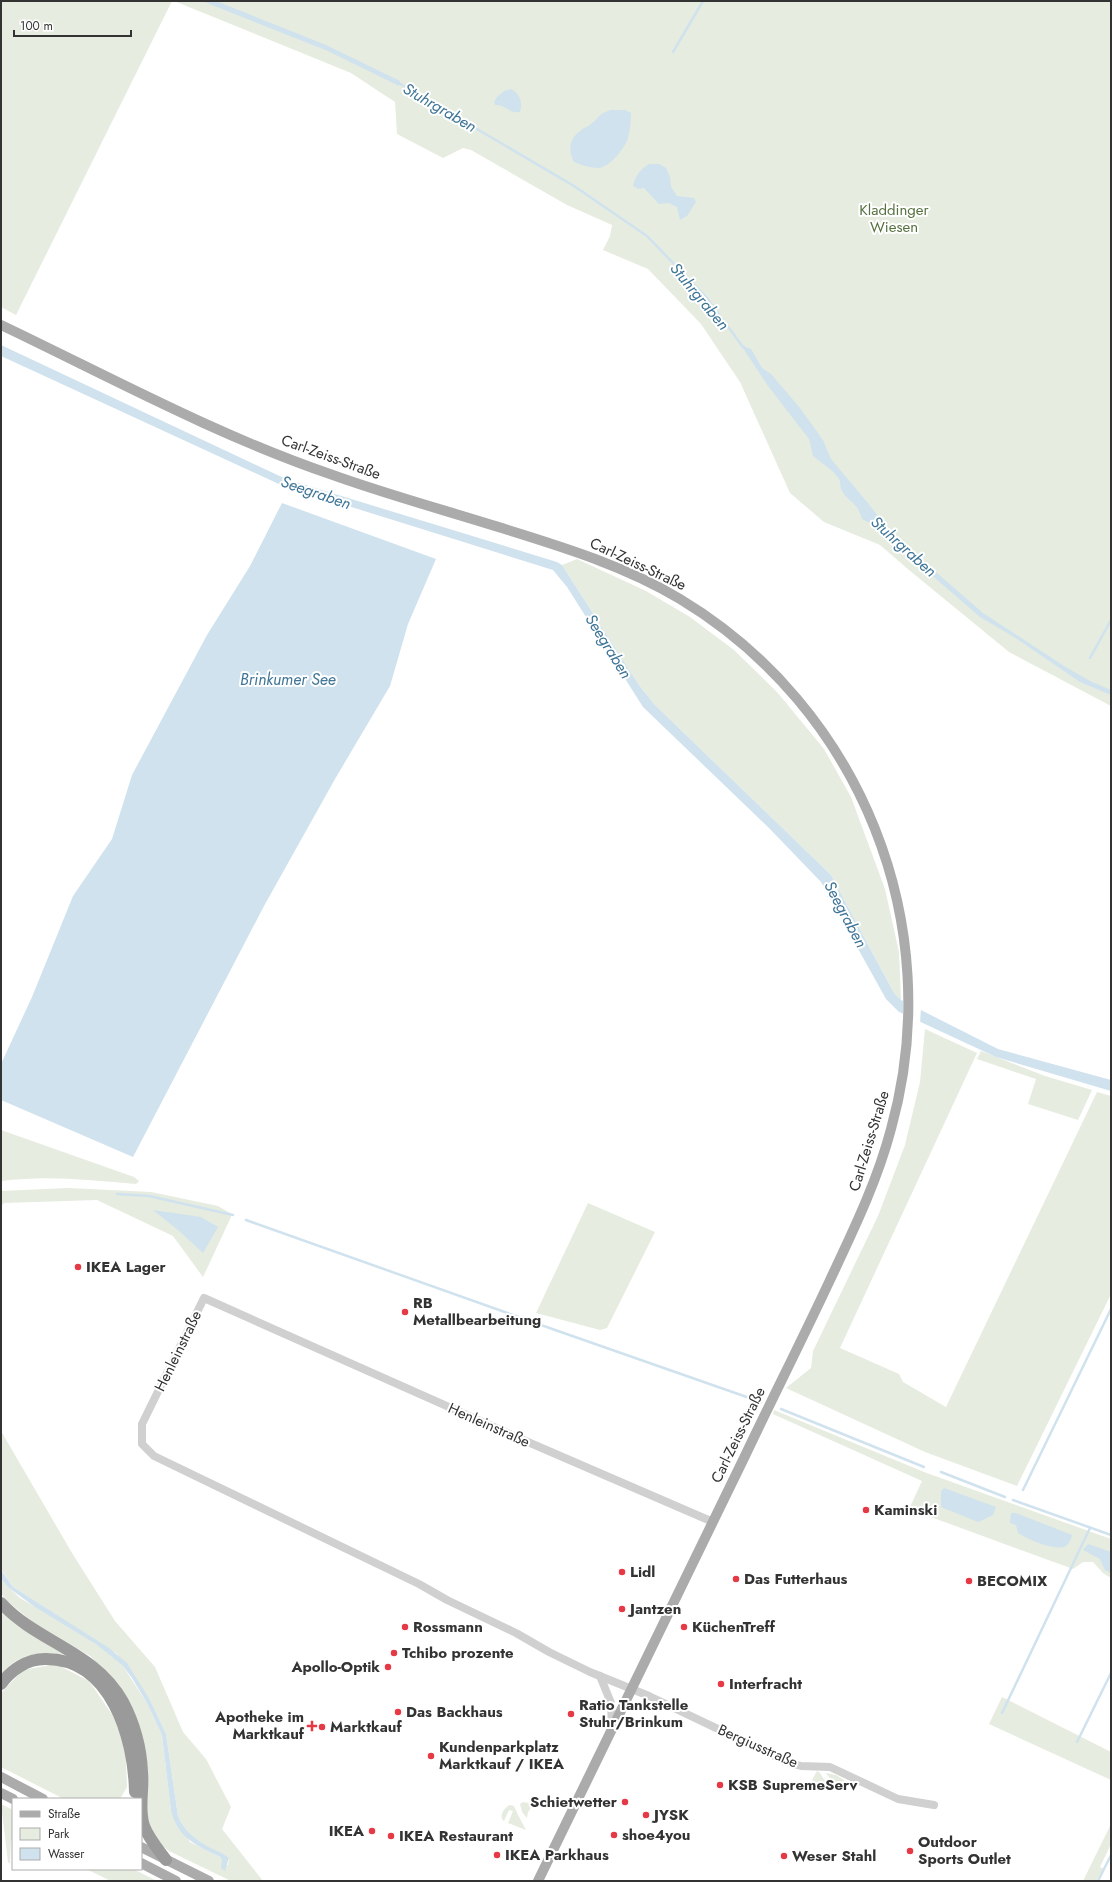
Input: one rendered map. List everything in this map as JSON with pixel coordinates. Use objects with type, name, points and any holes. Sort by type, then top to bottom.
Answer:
[{"type":"highway","points":[[1,1603],[39,1633],[89,1662],[101,1673],[122,1700],[133,1723],[138,1744],[142,1772],[141,1798]]},
{"type":"highway","points":[[1,1684],[12,1672],[21,1666],[41,1659],[68,1662],[81,1668],[97,1682],[118,1711],[130,1745],[135,1798]]},
{"type":"highway","points":[[128,1798],[134,1776]]},
{"type":"highway","points":[[142,1816],[144,1826],[166,1860]]},
{"type":"main road","name":"Carl-Zeiss-Straße","points":[[1,326],[217,428],[286,458],[378,490],[550,543],[620,569],[678,598],[723,628],[766,665],[797,697],[824,733],[860,794],[881,844],[894,887],[904,936],[908,1021],[906,1052],[896,1109],[874,1181],[856,1225],[821,1299],[538,1881]]},
{"type":"main road","points":[[1,1777],[41,1798]]},
{"type":"main road","points":[[1,1793],[12,1798]]},
{"type":"main road","points":[[142,1848],[209,1881]]},
{"type":"main road","points":[[142,1864],[176,1881]]},
{"type":"street","name":"Henleinstraße","points":[[631,1689],[549,1652],[516,1633],[447,1600],[419,1584],[154,1456],[142,1444],[142,1424],[204,1298],[514,1436],[713,1522]]},
{"type":"street","points":[[600,1676],[611,1703],[612,1727]]},
{"type":"street","name":"Bergiusstraße","points":[[631,1689],[649,1696],[787,1762],[802,1766],[830,1767],[898,1799],[934,1805]]},
{"type":"green space","points":[[1,1],[172,1],[16,315],[1,307]]},
{"type":"green space","name":"Kladdinger Wiesen","points":[[174,1],[1111,1],[1111,706],[1009,652],[880,545],[824,522],[790,493],[740,382],[701,324],[648,269],[603,250],[610,236],[612,225],[567,205],[471,150],[463,148],[443,158],[397,134],[395,102],[351,73]]},
{"type":"green space","points":[[577,559],[646,591],[690,617],[734,650],[777,692],[824,749],[851,797],[885,889],[899,952],[901,1000],[894,993],[831,875],[654,704],[639,685],[562,565]]},
{"type":"green space","points":[[925,1029],[977,1053],[840,1348],[899,1374],[903,1382],[946,1407],[1097,1092],[1111,1096],[1111,1294],[1017,1486],[925,1452],[786,1388],[811,1368],[813,1351],[878,1216],[905,1145],[920,1082]]},
{"type":"green space","points":[[981,1051],[1045,1076],[1092,1090],[1078,1120],[1028,1104],[1036,1079],[977,1059]]},
{"type":"green space","points":[[1,1130],[134,1177],[139,1181],[136,1184],[35,1178],[1,1181]]},
{"type":"green space","points":[[68,1188],[151,1192],[218,1206],[230,1213],[231,1217],[203,1277],[173,1236],[97,1200],[4,1203],[1,1206],[1,1191]]},
{"type":"green space","points":[[588,1203],[655,1232],[607,1328],[600,1330],[536,1313]]},
{"type":"green space","points":[[774,1410],[924,1472],[1111,1539],[1111,1578],[1103,1573],[1093,1562],[1083,1562],[1073,1569],[909,1509],[922,1481],[773,1414]]},
{"type":"green space","points":[[1,1431],[72,1553],[115,1621],[155,1667],[183,1732],[206,1759],[231,1807],[222,1829],[263,1881],[231,1881],[169,1851],[160,1844],[152,1832],[147,1815],[126,1697],[111,1676],[90,1656],[34,1623],[6,1600],[1,1593],[1,1579],[20,1598],[92,1640],[123,1666],[148,1705],[162,1735],[171,1811],[190,1842],[220,1857],[222,1860],[222,1866],[228,1865],[229,1858],[197,1839],[188,1831],[178,1816],[166,1734],[150,1700],[117,1654],[13,1587],[1,1569]]},
{"type":"green space","points":[[1,1612],[69,1655],[50,1653],[31,1655],[14,1662],[1,1676]]},
{"type":"green space","points":[[56,1664],[89,1681],[113,1716],[122,1738],[126,1761],[127,1787],[121,1798],[62,1798],[1,1767],[2,1692],[23,1670]]},
{"type":"green space","points":[[1002,1697],[1111,1752],[1111,1780],[989,1724]]},
{"type":"green space","points":[[817,1771],[820,1773],[830,1789],[812,1780]]},
{"type":"green space","points":[[826,1773],[836,1775],[844,1780],[846,1784],[845,1788],[833,1783]]},
{"type":"green space","points":[[523,1802],[534,1804],[528,1812],[527,1818],[522,1812],[520,1804]]},
{"type":"green space","points":[[1,1804],[12,1810],[10,1864],[8,1862]]},
{"type":"green space","points":[[510,1805],[514,1806],[526,1830],[508,1823],[513,1811],[509,1810],[504,1821],[502,1819],[503,1811]]},
{"type":"green space","points":[[1111,1824],[1111,1844],[1100,1867],[1104,1869],[1096,1881],[1083,1881]]},
{"type":"green space","points":[[88,1870],[135,1870],[157,1881],[111,1881]]},
{"type":"water","points":[[202,1],[216,1],[326,45],[400,81],[399,86],[328,51]]},
{"type":"water","points":[[511,89],[519,96],[521,105],[520,112],[513,112],[502,106],[495,105],[494,102],[497,97],[504,91]]},
{"type":"water","points":[[611,110],[625,110],[631,113],[628,138],[620,152],[612,161],[599,168],[589,167],[574,162],[570,149],[576,134],[590,125],[601,114]]},
{"type":"water","points":[[649,164],[659,164],[666,168],[670,177],[671,187],[677,196],[694,198],[696,202],[687,216],[680,220],[677,207],[669,203],[659,204],[644,188],[638,189],[633,186],[638,174]]},
{"type":"water","name":"Seegraben","points":[[1,345],[286,479],[557,562],[562,565],[639,685],[654,704],[831,875],[894,993],[901,1000],[998,1049],[1111,1080],[1111,1091],[996,1057],[899,1012],[886,999],[821,882],[768,827],[643,707],[567,587],[553,570],[281,485],[1,356]]},
{"type":"water","points":[[741,345],[751,349],[762,368],[771,374],[800,408],[823,440],[831,459],[892,534],[983,613],[1064,666],[1090,681],[1111,690],[1111,695],[1080,682],[1014,637],[980,617],[891,540],[881,529],[862,519],[856,506],[842,491],[840,481],[836,475],[813,456],[809,439],[768,386]]},
{"type":"water","name":"Brinkumer See","points":[[282,503],[436,559],[408,624],[390,686],[335,779],[264,906],[133,1157],[1,1100],[1,1064],[32,997],[73,896],[112,839],[132,775],[207,635],[250,566]]},
{"type":"water","points":[[153,1210],[201,1217],[218,1227],[203,1253]]},
{"type":"water","points":[[944,1488],[996,1507],[993,1515],[978,1522],[941,1507],[941,1491]]},
{"type":"water","points":[[1011,1513],[1016,1513],[1072,1535],[1070,1541],[1066,1546],[1056,1547],[1042,1544],[1028,1538],[1018,1533],[1016,1525],[1010,1523]]},
{"type":"water","points":[[1088,1544],[1111,1552],[1111,1573],[1105,1570],[1100,1559],[1083,1550]]},
{"type":"water","points":[[1,1570],[13,1587],[109,1648],[127,1663],[150,1700],[166,1734],[178,1816],[192,1836],[229,1858],[225,1871],[221,1868],[222,1860],[220,1857],[196,1845],[184,1835],[174,1821],[171,1811],[162,1735],[148,1705],[132,1678],[123,1666],[96,1644],[35,1607],[9,1588],[1,1579]]},
{"type":"pier","points":[[903,999],[921,1008],[920,1024],[903,1016]]},
{"type":"waterway","points":[[673,52],[703,1]]},
{"type":"waterway","name":"Stuhrgraben","points":[[397,82],[574,186],[647,236],[706,297],[743,347]]},
{"type":"waterway","points":[[1090,658],[1111,620]]},
{"type":"waterway","points":[[117,1194],[149,1196],[233,1215]]},
{"type":"waterway","points":[[246,1220],[761,1402]]},
{"type":"waterway","points":[[1023,1490],[1111,1309]]},
{"type":"waterway","points":[[781,1409],[924,1467]]},
{"type":"waterway","points":[[941,1472],[1005,1497]]},
{"type":"waterway","points":[[1013,1500],[1111,1535]]},
{"type":"waterway","points":[[1002,1713],[1090,1528]]},
{"type":"waterway","points":[[1077,1742],[1111,1673]]},
{"type":"waterway","points":[[1098,1881],[1111,1855]]},
{"type":"place","name":"IKEA Lager","points":[[78,1267]]},
{"type":"place","name":"RB Metallbearbeitung","points":[[405,1312]]},
{"type":"place","name":"Kaminski","points":[[866,1510]]},
{"type":"place","name":"Lidl","points":[[622,1572]]},
{"type":"place","name":"Das Futterhaus","points":[[736,1579]]},
{"type":"place","name":"BECOMIX","points":[[969,1581]]},
{"type":"place","name":"Jantzen","points":[[622,1609]]},
{"type":"place","name":"Rossmann","points":[[405,1627]]},
{"type":"place","name":"KüchenTreff","points":[[684,1627]]},
{"type":"place","name":"Tchibo prozente","points":[[394,1653]]},
{"type":"place","name":"Apollo-Optik","points":[[388,1667]]},
{"type":"place","name":"Interfracht","points":[[721,1684]]},
{"type":"place","name":"Das Backhaus","points":[[398,1712]]},
{"type":"place","name":"Ratio Tankstelle Stuhr/Brinkum","points":[[571,1714]]},
{"type":"place","name":"Apotheke im Marktkauf","points":[[312,1726]]},
{"type":"place","name":"Marktkauf","points":[[322,1727]]},
{"type":"place","name":"Kundenparkplatz Marktkauf / IKEA","points":[[431,1756]]},
{"type":"place","name":"KSB SupremeServ","points":[[720,1785]]},
{"type":"place","name":"Schietwetter","points":[[625,1802]]},
{"type":"place","name":"JYSK","points":[[646,1815]]},
{"type":"place","name":"IKEA","points":[[372,1831]]},
{"type":"place","name":"shoe4you","points":[[614,1835]]},
{"type":"place","name":"IKEA Restaurant","points":[[391,1836]]},
{"type":"place","name":"Outdoor Sports Outlet","points":[[910,1851]]},
{"type":"place","name":"IKEA Parkhaus","points":[[497,1855]]},
{"type":"place","name":"Weser Stahl","points":[[784,1856]]}]
